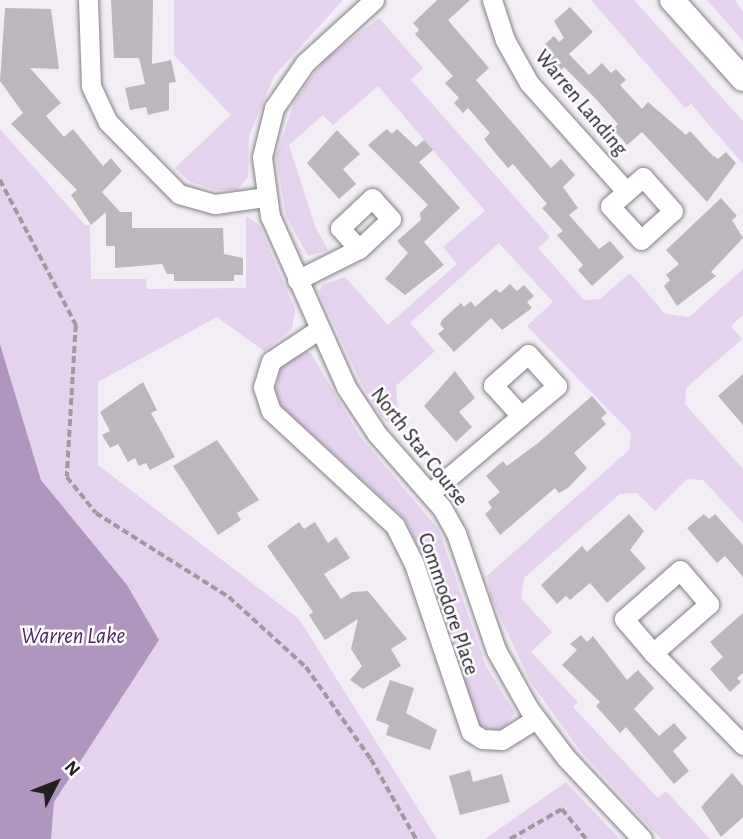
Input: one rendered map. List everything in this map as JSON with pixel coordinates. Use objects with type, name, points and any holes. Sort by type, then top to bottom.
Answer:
[{"type":"main road","points":[[672,0],[743,79]]},
{"type":"street","points":[[88,0],[91,86],[108,122],[179,194],[215,204],[265,197]]},
{"type":"street","name":"North Star Course","points":[[373,0],[286,86],[265,132],[262,157],[265,197],[318,330],[363,415],[430,493],[456,533],[496,650],[535,719],[642,839]]},
{"type":"street","name":"Warren Landing","points":[[492,0],[505,40],[530,83],[626,191]]},
{"type":"street","points":[[297,280],[359,249]]},
{"type":"street","name":"Commodore Place","points":[[318,330],[271,360],[263,387],[271,411],[395,526],[414,564],[471,732],[482,739],[502,740],[535,719]]},
{"type":"street","points":[[430,493],[521,416]]},
{"type":"street","points":[[653,653],[743,746]]},
{"type":"path","points":[[0,180],[76,325],[67,477],[96,513],[229,597],[306,667],[370,759],[416,839]]},
{"type":"path","points":[[510,839],[543,816],[562,809],[586,839]]},
{"type":"shaded area","points":[[174,0],[343,0],[274,76],[249,136],[248,177],[237,190],[216,190],[190,182],[175,168],[231,115],[174,55]]},
{"type":"shaded area","points":[[591,0],[634,0],[743,121],[743,164],[691,104],[685,108]]},
{"type":"shaded area","points":[[707,0],[735,0],[743,12],[743,41]]},
{"type":"shaded area","points":[[379,18],[423,68],[411,80],[550,237],[538,248],[584,300],[600,299],[630,273],[665,314],[689,317],[743,269],[743,315],[731,326],[742,339],[686,388],[685,404],[743,469],[743,523],[703,480],[687,479],[655,511],[637,493],[620,494],[524,578],[521,598],[552,632],[531,652],[578,702],[573,707],[658,798],[666,791],[710,839],[661,839],[582,753],[531,683],[491,598],[487,576],[629,450],[631,433],[527,326],[553,302],[499,243],[410,323],[435,351],[396,386],[400,434],[381,416],[361,383],[319,292],[322,285],[345,277],[388,325],[457,264],[443,247],[485,211],[378,86],[333,125],[323,115],[289,145],[315,226],[328,250],[308,256],[286,216],[276,156],[295,100],[325,59]]},
{"type":"shaded area","points":[[0,129],[85,225],[90,225],[91,279],[146,279],[147,289],[246,288],[246,216],[259,225],[295,309],[292,329],[264,351],[217,317],[98,382],[98,465],[299,619],[437,839],[51,839],[54,802],[159,639],[41,480],[0,344]]},
{"type":"shaded area","points":[[303,350],[311,353],[359,435],[439,530],[486,666],[515,713],[504,728],[493,730],[481,726],[475,716],[426,564],[405,519],[283,408],[276,395],[279,370]]},
{"type":"shaded area","points":[[566,782],[620,839],[485,839]]},
{"type":"water","name":"Warren Lake","points":[[0,344],[41,480],[127,585],[159,640],[54,802],[51,839],[0,839]]},
{"type":"building","points":[[111,0],[153,0],[152,64],[171,60],[176,82],[169,83],[169,110],[148,115],[146,107],[130,110],[125,88],[145,84],[139,58],[114,58]]},
{"type":"building","points":[[437,0],[470,0],[448,20],[489,68],[476,80],[551,168],[561,159],[575,175],[563,187],[578,208],[569,215],[599,249],[610,241],[624,257],[592,286],[578,270],[583,265],[557,235],[563,231],[542,208],[547,204],[513,164],[508,168],[496,154],[484,139],[490,133],[468,108],[463,113],[454,103],[459,98],[445,83],[453,76],[415,34],[419,30],[413,23]]},
{"type":"building","points":[[570,7],[593,32],[569,54],[589,75],[602,63],[611,73],[616,69],[626,80],[620,85],[642,109],[648,102],[686,135],[690,131],[712,155],[718,159],[726,152],[736,163],[707,202],[642,132],[627,145],[613,129],[618,124],[595,98],[564,67],[560,72],[545,55],[550,51],[544,45],[554,36],[559,42],[564,38],[554,21]]},
{"type":"building","points":[[5,8],[51,9],[59,69],[30,68],[61,103],[46,116],[64,137],[73,129],[103,166],[111,158],[122,171],[102,192],[120,212],[132,212],[132,228],[223,228],[224,254],[243,258],[243,275],[234,275],[234,281],[174,281],[174,274],[167,274],[162,264],[115,268],[115,246],[106,246],[106,212],[91,225],[71,195],[77,190],[11,124],[23,113],[0,81]]},
{"type":"building","points":[[387,129],[392,134],[397,129],[416,147],[424,140],[433,150],[419,162],[460,208],[424,242],[444,265],[405,295],[385,279],[408,253],[397,241],[421,220],[420,213],[428,205],[368,145]]},
{"type":"building","points":[[337,130],[360,154],[343,169],[356,184],[339,199],[307,163]]},
{"type":"building","points":[[721,198],[737,216],[732,220],[743,238],[711,272],[716,276],[677,306],[664,286],[670,280],[666,275],[679,264],[666,250]]},
{"type":"building","points":[[510,284],[517,291],[524,285],[534,296],[527,302],[532,308],[502,330],[491,318],[454,352],[438,334],[444,329],[440,324],[442,320],[461,303],[464,307],[471,301],[475,307],[496,289],[500,293]]},
{"type":"building","points":[[455,371],[475,398],[459,412],[472,427],[456,442],[424,406]]},
{"type":"building","points":[[743,374],[743,425],[718,396]]},
{"type":"building","points":[[143,382],[157,410],[151,413],[175,457],[150,470],[146,463],[139,466],[135,458],[128,462],[118,444],[110,448],[102,435],[110,431],[100,412]]},
{"type":"building","points":[[592,396],[607,413],[601,418],[606,424],[574,453],[587,468],[568,488],[559,493],[555,488],[500,535],[485,514],[492,508],[488,502],[500,492],[486,476],[503,461],[507,466],[538,443]]},
{"type":"building","points":[[217,440],[259,500],[237,513],[241,520],[218,535],[173,466]]},
{"type":"building","points":[[629,514],[644,531],[630,550],[646,568],[607,603],[590,583],[570,600],[566,596],[557,604],[541,585],[582,546],[587,552]]},
{"type":"building","points":[[704,514],[709,519],[715,514],[743,545],[743,577],[725,556],[717,563],[687,528]]},
{"type":"building","points":[[299,522],[304,529],[315,522],[328,543],[336,537],[350,558],[324,574],[341,599],[352,592],[368,591],[407,639],[391,649],[401,666],[363,689],[350,680],[362,666],[351,649],[358,619],[325,640],[309,615],[313,612],[267,546]]},
{"type":"building","points":[[743,613],[743,673],[737,678],[741,682],[730,692],[710,669],[723,657],[710,642]]},
{"type":"building","points":[[581,635],[587,642],[593,636],[627,680],[638,670],[654,688],[634,709],[659,736],[674,723],[687,738],[673,751],[689,771],[674,784],[626,727],[620,733],[596,706],[600,702],[562,665],[577,650],[570,644]]},
{"type":"building","points":[[390,680],[414,688],[406,713],[437,730],[430,750],[386,735],[389,725],[376,720]]},
{"type":"building","points":[[470,770],[473,782],[502,774],[510,802],[460,815],[449,776]]},
{"type":"building","points":[[732,773],[743,786],[743,817],[721,837],[701,807]]}]
